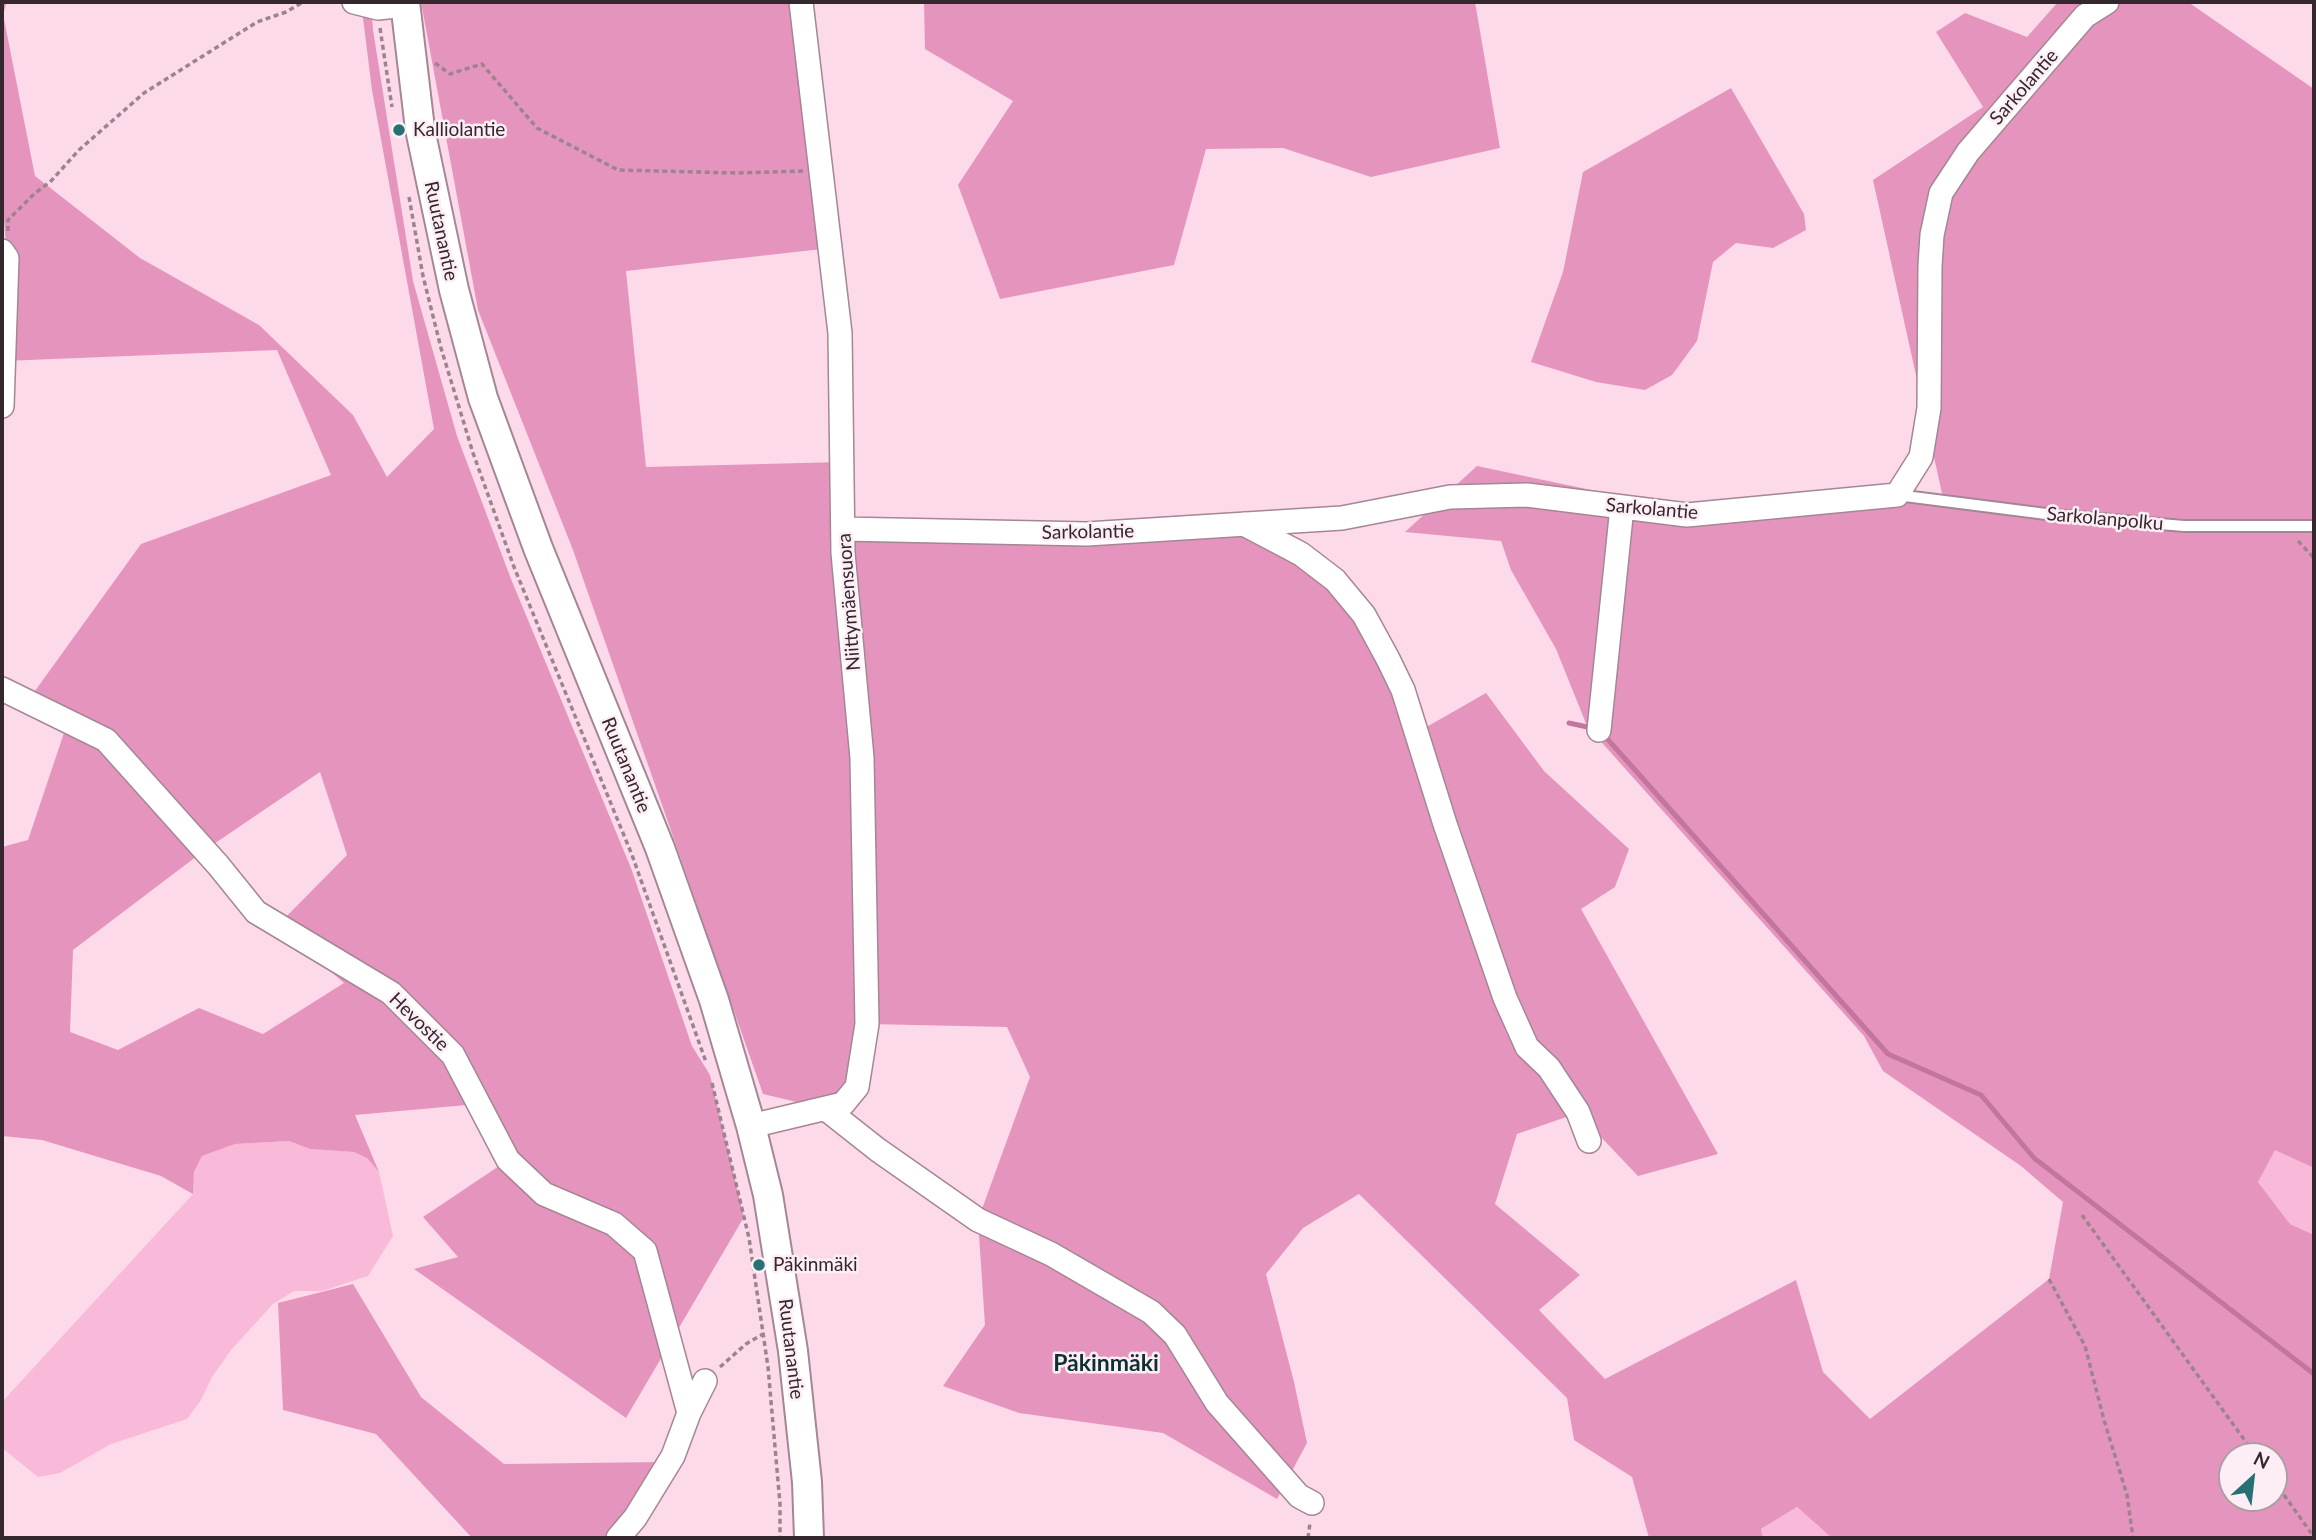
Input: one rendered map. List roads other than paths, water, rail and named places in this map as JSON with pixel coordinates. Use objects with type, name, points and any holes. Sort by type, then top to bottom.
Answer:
[{"type":"street","points":[[354,2],[396,5]]},
{"type":"street","name":"Niittymäensuora","points":[[751,1126],[843,1104],[857,1087],[867,1024],[862,758],[843,553],[841,332],[801,2]]},
{"type":"street","name":"Sarkolantie","points":[[843,529],[1087,534],[1342,518],[1450,497],[1527,495],[1687,515],[1897,495],[1921,457],[1929,408],[1930,266],[1932,235],[1941,193],[1968,152],[2085,16],[2107,2]]},
{"type":"street","name":"Ruutanantie","points":[[396,5],[410,41],[419,129],[454,290],[483,398],[538,548],[660,848],[714,1000],[751,1126],[768,1195],[791,1338],[807,1482],[809,1538]]},
{"type":"street","points":[[2,406],[4,254]]},
{"type":"street","points":[[1599,730],[1622,507]]},
{"type":"street","points":[[1244,524],[1301,554],[1335,580],[1364,615],[1403,690],[1449,836],[1506,998],[1527,1047],[1549,1068],[1578,1112],[1589,1141]]},
{"type":"street","name":"Hevostie","points":[[2,690],[106,740],[218,865],[256,912],[391,993],[453,1055],[508,1160],[544,1194],[614,1224],[645,1251],[689,1413]]},
{"type":"street","points":[[827,1109],[878,1150],[978,1220],[1051,1255],[1151,1312],[1175,1335],[1217,1403],[1299,1496],[1312,1503]]},
{"type":"street","points":[[618,1538],[635,1518],[673,1457],[689,1413],[705,1381]]},
{"type":"lane","name":"Sarkolanpolku","points":[[1897,495],[2054,515],[2185,526],[2314,526]]},
{"type":"waterway","points":[[1569,723],[1592,728]]},
{"type":"waterway","points":[[1603,734],[1888,1054],[1981,1095],[2034,1158],[2314,1374]]},
{"type":"place","name":"Kalliolantie","points":[[399,130]]},
{"type":"place","name":"Päkinmäki","points":[[759,1265]]},
{"type":"district","name":"Päkinmäki","points":[[1106,1364]]}]
